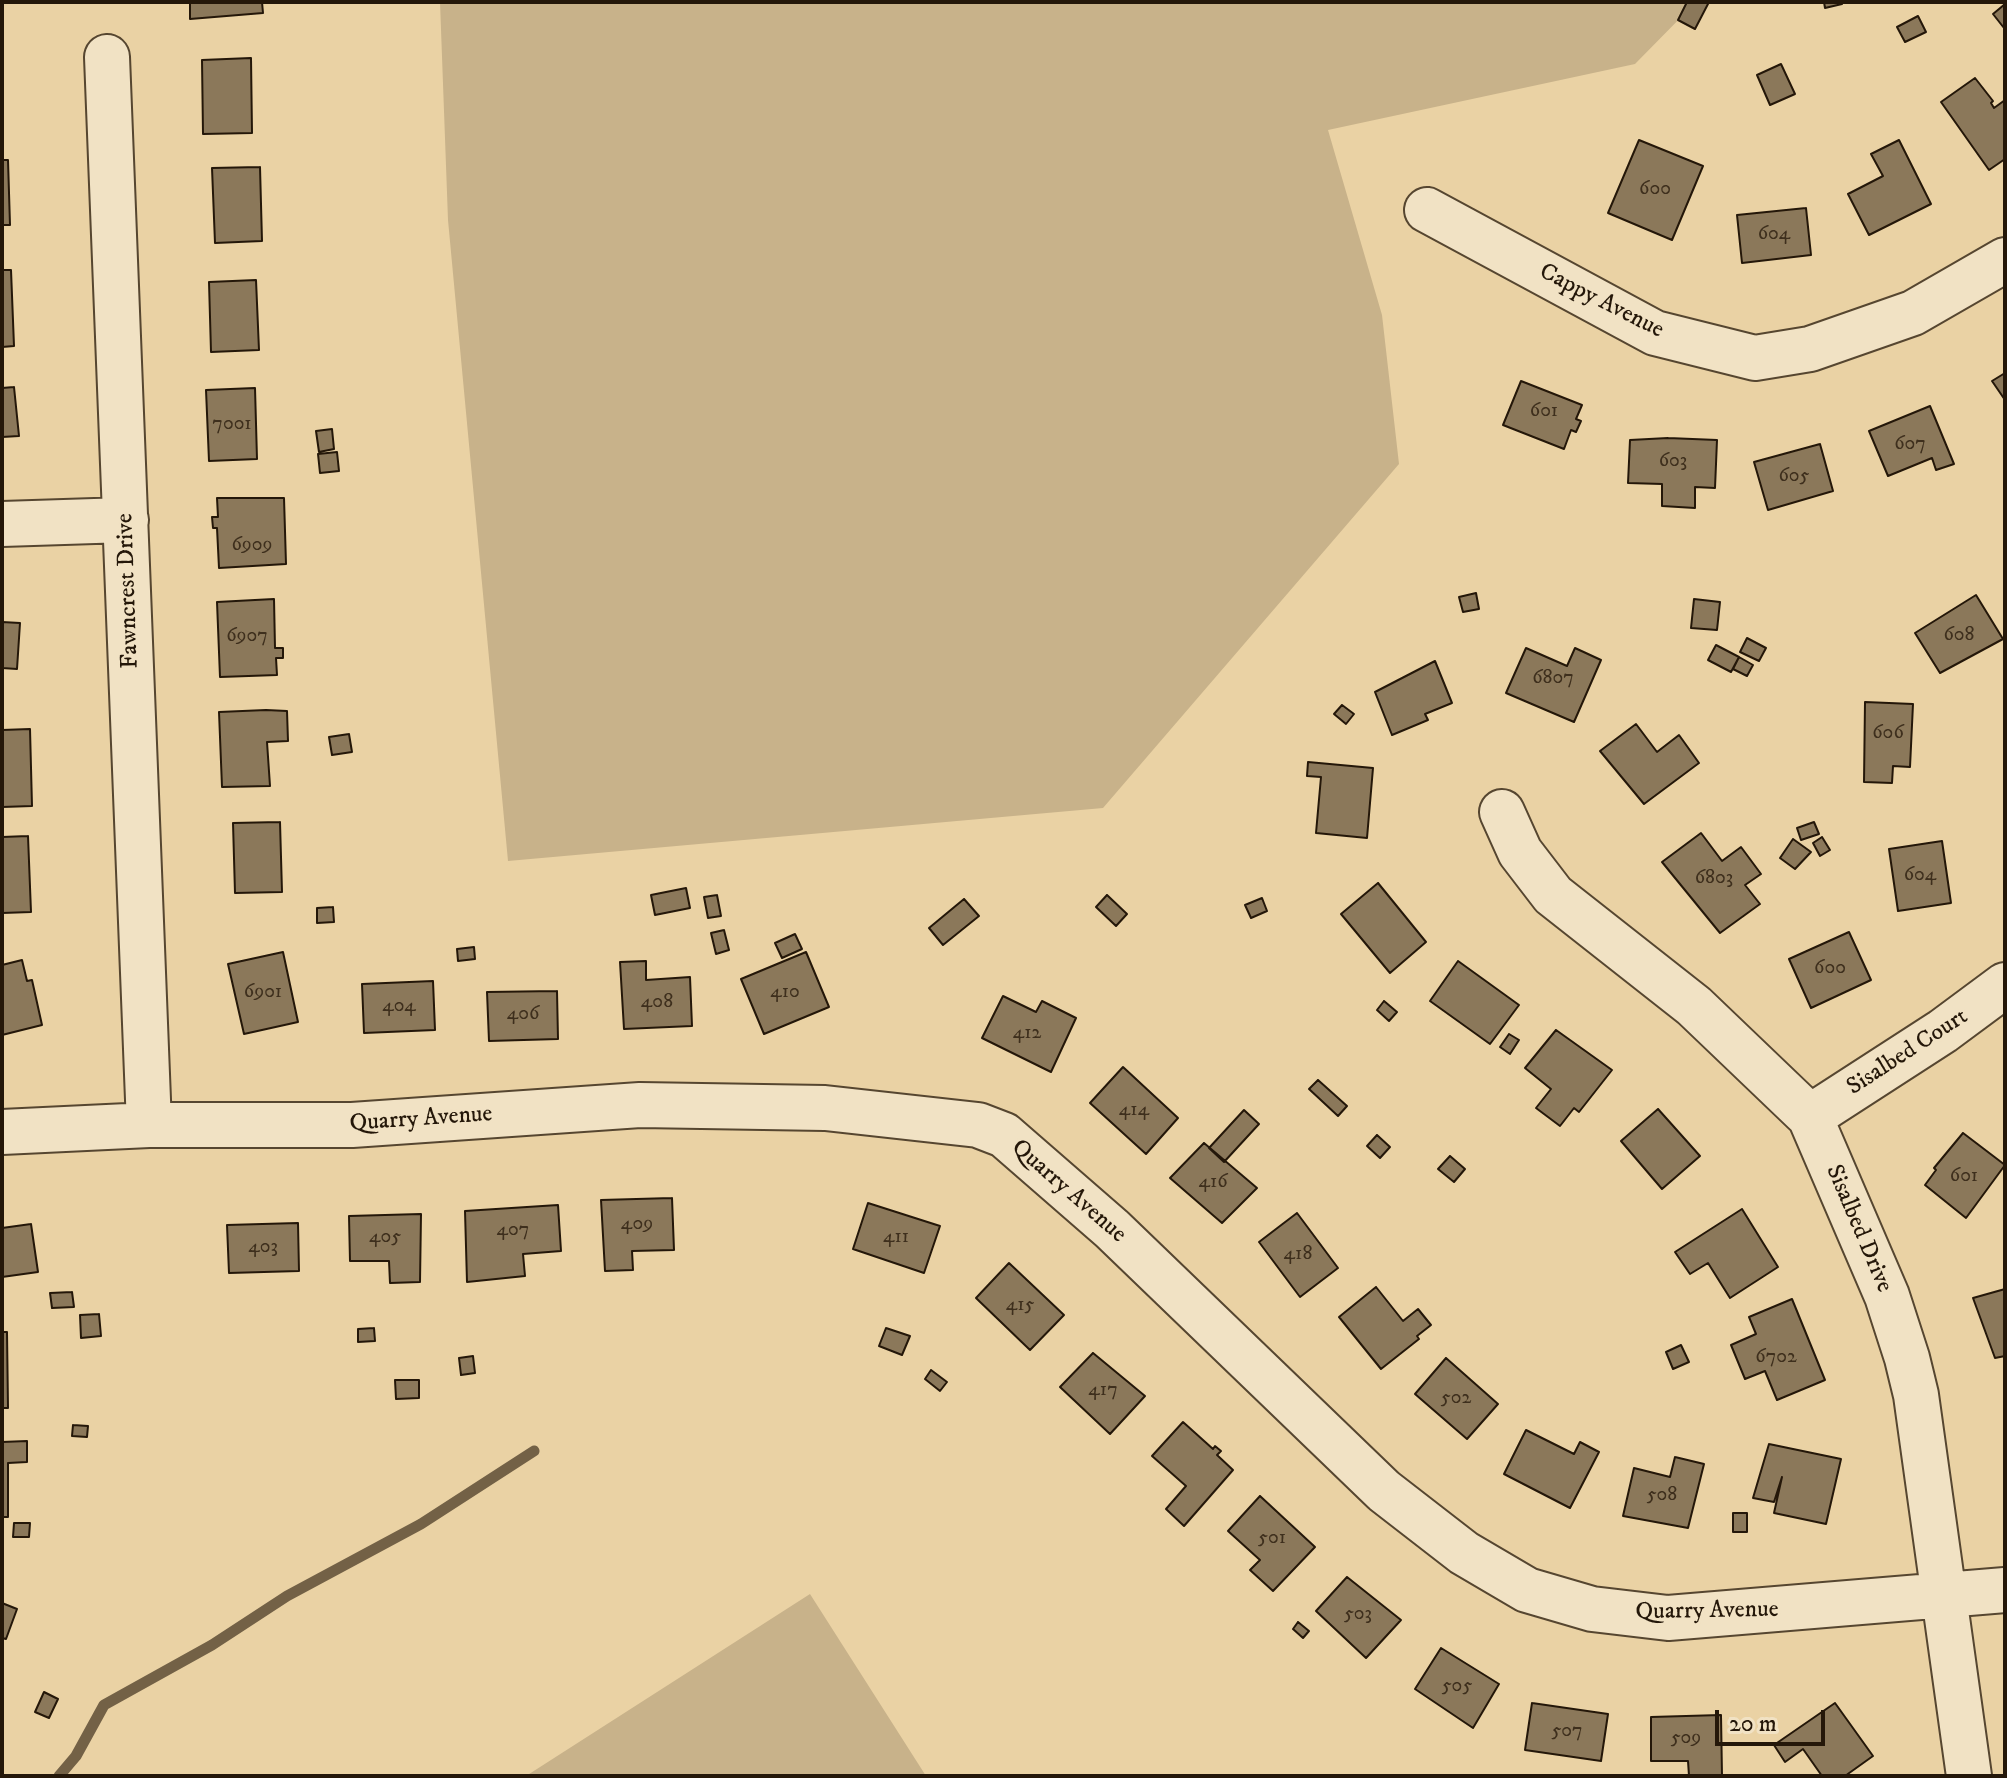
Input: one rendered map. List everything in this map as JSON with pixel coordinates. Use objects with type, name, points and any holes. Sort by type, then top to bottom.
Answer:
[{"type":"street","name":"Fawncrest Drive","points":[[107,57],[149,1125]]},
{"type":"street","name":"Cappy Avenue","points":[[1427,210],[1655,333],[1755,358],[1810,349],[1913,313],[2005,260]]},
{"type":"street","points":[[2,524],[126,520]]},
{"type":"street","name":"Sisalbed Drive","points":[[1502,812],[1520,852],[1553,895],[1694,1006],[1810,1117],[1882,1283],[1907,1358],[1969,1776]]},
{"type":"street","name":"Sisalbed Court","points":[[1810,1117],[1943,1031],[2005,985]]},
{"type":"street","name":"Quarry Avenue","points":[[2,1132],[149,1125],[352,1125],[640,1105],[825,1108],[978,1125],[1004,1135],[1112,1229],[1384,1491],[1464,1553],[1527,1590],[1592,1609],[1668,1618],[2005,1590]]},
{"type":"shaded area","points":[[440,2],[1696,2],[1635,64],[1328,130],[1382,315],[1399,464],[1103,808],[508,861],[448,220]]},
{"type":"shaded area","points":[[810,1594],[926,1776],[526,1776]]},
{"type":"building","points":[[190,2],[262,2],[263,13],[190,19]]},
{"type":"building","points":[[1687,2],[1709,2],[1695,29],[1678,20]]},
{"type":"building","points":[[1824,2],[1842,2],[1842,4],[1825,8]]},
{"type":"building","points":[[2005,4],[2005,27],[2004,28],[1993,14]]},
{"type":"building","points":[[1918,16],[1926,32],[1905,42],[1897,27]]},
{"type":"building","points":[[251,58],[252,133],[203,134],[202,60]]},
{"type":"building","points":[[1781,64],[1795,94],[1770,105],[1757,75]]},
{"type":"building","points":[[1975,78],[1993,101],[1994,108],[2005,100],[2005,159],[1989,170],[1941,102]]},
{"type":"building","points":[[1639,140],[1703,166],[1672,240],[1608,213]]},
{"type":"building","points":[[1899,140],[1931,204],[1869,235],[1848,194],[1883,176],[1871,154]]},
{"type":"building","points":[[2,160],[8,160],[10,225],[2,225]]},
{"type":"building","points":[[260,167],[262,241],[215,243],[212,168]]},
{"type":"building","points":[[1806,208],[1811,255],[1742,263],[1737,215]]},
{"type":"building","points":[[2,270],[11,270],[14,346],[2,347]]},
{"type":"building","points":[[256,280],[259,350],[211,352],[209,282]]},
{"type":"building","points":[[2005,373],[2005,400],[1992,381]]},
{"type":"building","points":[[1521,381],[1582,405],[1576,419],[1581,421],[1576,432],[1571,430],[1564,449],[1503,425]]},
{"type":"building","points":[[14,387],[19,436],[2,437],[2,388]]},
{"type":"building","points":[[255,388],[257,459],[209,461],[206,390]]},
{"type":"building","points":[[1930,406],[1954,464],[1936,470],[1932,458],[1888,476],[1869,431]]},
{"type":"building","points":[[332,429],[334,449],[319,452],[316,431]]},
{"type":"building","points":[[1630,440],[1717,440],[1715,488],[1695,487],[1695,508],[1662,506],[1662,484],[1628,483]]},
{"type":"building","points":[[1820,444],[1833,491],[1768,510],[1754,462]]},
{"type":"building","points":[[337,452],[339,471],[320,473],[318,454]]},
{"type":"building","points":[[217,498],[284,498],[286,564],[219,568],[217,528],[213,528],[212,517],[218,517]]},
{"type":"building","points":[[1476,593],[1479,609],[1463,612],[1459,597]]},
{"type":"building","points":[[1976,595],[2003,639],[1940,673],[1915,633]]},
{"type":"building","points":[[274,599],[275,648],[283,648],[283,658],[276,658],[277,675],[220,677],[217,602]]},
{"type":"building","points":[[1694,599],[1720,602],[1717,630],[1691,628]]},
{"type":"building","points":[[2,622],[20,623],[17,669],[2,668]]},
{"type":"building","points":[[1747,638],[1766,648],[1759,661],[1740,652]]},
{"type":"building","points":[[1716,645],[1739,657],[1731,672],[1708,660]]},
{"type":"building","points":[[1526,648],[1567,666],[1575,648],[1601,660],[1574,722],[1506,693]]},
{"type":"building","points":[[1739,657],[1753,665],[1747,676],[1733,669]]},
{"type":"building","points":[[1435,661],[1452,703],[1425,714],[1428,720],[1392,735],[1375,692]]},
{"type":"building","points":[[1865,702],[1913,704],[1910,767],[1893,766],[1892,783],[1864,782]]},
{"type":"building","points":[[1342,705],[1354,714],[1346,724],[1334,714]]},
{"type":"building","points":[[287,711],[288,741],[267,742],[270,786],[222,787],[219,712]]},
{"type":"building","points":[[1636,724],[1657,752],[1679,735],[1699,763],[1644,804],[1600,751]]},
{"type":"building","points":[[30,729],[32,806],[2,807],[2,730]]},
{"type":"building","points":[[349,734],[352,752],[332,755],[329,737]]},
{"type":"building","points":[[1308,762],[1373,768],[1367,838],[1316,833],[1321,777],[1307,776]]},
{"type":"building","points":[[280,822],[282,892],[235,893],[233,823]]},
{"type":"building","points":[[1814,822],[1819,834],[1801,840],[1797,828]]},
{"type":"building","points":[[1701,833],[1722,861],[1741,847],[1761,874],[1745,885],[1760,904],[1720,933],[1662,862]]},
{"type":"building","points":[[28,836],[31,912],[2,913],[2,837]]},
{"type":"building","points":[[1822,837],[1830,850],[1820,856],[1813,843]]},
{"type":"building","points":[[1793,839],[1811,852],[1795,869],[1780,858]]},
{"type":"building","points":[[1942,841],[1951,903],[1898,911],[1889,849]]},
{"type":"building","points":[[1378,883],[1426,942],[1390,973],[1341,914]]},
{"type":"building","points":[[686,888],[690,908],[655,915],[651,895]]},
{"type":"building","points":[[717,895],[721,916],[708,918],[704,897]]},
{"type":"building","points":[[1107,895],[1127,914],[1116,926],[1096,907]]},
{"type":"building","points":[[1262,898],[1267,911],[1251,918],[1245,905]]},
{"type":"building","points":[[964,899],[979,916],[943,945],[929,928]]},
{"type":"building","points":[[333,907],[334,922],[317,923],[317,908]]},
{"type":"building","points":[[724,930],[729,950],[716,954],[711,933]]},
{"type":"building","points":[[1849,932],[1871,980],[1811,1008],[1789,959]]},
{"type":"building","points":[[795,934],[802,949],[782,958],[775,943]]},
{"type":"building","points":[[474,947],[475,959],[458,961],[457,949]]},
{"type":"building","points":[[283,952],[298,1022],[244,1034],[228,964]]},
{"type":"building","points":[[806,952],[829,1007],[764,1034],[741,979]]},
{"type":"building","points":[[22,960],[27,981],[32,980],[42,1025],[2,1035],[2,965]]},
{"type":"building","points":[[646,961],[646,980],[690,977],[692,1026],[624,1029],[620,962]]},
{"type":"building","points":[[1458,961],[1519,1005],[1490,1044],[1430,1001]]},
{"type":"building","points":[[433,981],[435,1030],[364,1033],[362,984]]},
{"type":"building","points":[[557,991],[558,1039],[489,1041],[487,992]]},
{"type":"building","points":[[1003,996],[1036,1012],[1042,1001],[1076,1018],[1051,1072],[982,1038]]},
{"type":"building","points":[[1384,1001],[1397,1012],[1389,1021],[1377,1010]]},
{"type":"building","points":[[1556,1030],[1612,1070],[1579,1112],[1574,1108],[1560,1126],[1536,1108],[1551,1089],[1525,1068]]},
{"type":"building","points":[[1509,1034],[1519,1040],[1510,1054],[1500,1047]]},
{"type":"building","points":[[1123,1067],[1178,1118],[1146,1154],[1090,1103]]},
{"type":"building","points":[[1318,1080],[1347,1106],[1338,1116],[1309,1089]]},
{"type":"building","points":[[1658,1109],[1700,1156],[1662,1189],[1621,1141]]},
{"type":"building","points":[[1244,1110],[1259,1124],[1224,1162],[1209,1148]]},
{"type":"building","points":[[1963,1133],[2005,1165],[1966,1218],[1925,1185],[1936,1170],[1934,1168]]},
{"type":"building","points":[[1377,1135],[1390,1147],[1380,1158],[1367,1146]]},
{"type":"building","points":[[1204,1143],[1257,1188],[1222,1223],[1170,1178]]},
{"type":"building","points":[[1450,1156],[1465,1169],[1454,1182],[1438,1169]]},
{"type":"building","points":[[672,1198],[674,1250],[632,1251],[633,1270],[605,1271],[601,1200]]},
{"type":"building","points":[[868,1203],[940,1226],[924,1273],[853,1249]]},
{"type":"building","points":[[558,1205],[561,1251],[523,1254],[525,1276],[467,1282],[465,1211]]},
{"type":"building","points":[[1742,1209],[1778,1267],[1730,1298],[1708,1263],[1690,1274],[1675,1252]]},
{"type":"building","points":[[1297,1213],[1338,1268],[1300,1297],[1259,1242]]},
{"type":"building","points":[[421,1214],[420,1282],[390,1283],[389,1261],[350,1261],[349,1216]]},
{"type":"building","points":[[298,1223],[299,1271],[229,1273],[227,1225]]},
{"type":"building","points":[[31,1224],[38,1272],[2,1277],[2,1228]]},
{"type":"building","points":[[1009,1263],[1064,1315],[1030,1350],[976,1298]]},
{"type":"building","points":[[1376,1287],[1403,1321],[1418,1309],[1431,1325],[1417,1336],[1419,1339],[1381,1369],[1339,1317]]},
{"type":"building","points":[[2005,1289],[2005,1356],[1995,1358],[1973,1298]]},
{"type":"building","points":[[72,1292],[74,1307],[52,1308],[50,1293]]},
{"type":"building","points":[[1792,1299],[1825,1380],[1777,1400],[1765,1371],[1745,1379],[1731,1345],[1756,1334],[1749,1317]]},
{"type":"building","points":[[99,1314],[101,1336],[81,1338],[80,1315]]},
{"type":"building","points":[[374,1328],[375,1341],[358,1342],[358,1329]]},
{"type":"building","points":[[886,1328],[910,1336],[902,1355],[879,1346]]},
{"type":"building","points":[[2,1332],[7,1332],[8,1408],[2,1408]]},
{"type":"building","points":[[1681,1345],[1689,1362],[1673,1369],[1666,1352]]},
{"type":"building","points":[[1093,1353],[1145,1396],[1110,1434],[1060,1387]]},
{"type":"building","points":[[473,1356],[475,1373],[461,1375],[459,1358]]},
{"type":"building","points":[[1446,1358],[1498,1404],[1467,1439],[1415,1394]]},
{"type":"building","points":[[931,1370],[947,1382],[940,1391],[925,1379]]},
{"type":"building","points":[[395,1380],[419,1380],[419,1398],[396,1399]]},
{"type":"building","points":[[1183,1422],[1213,1449],[1215,1446],[1221,1451],[1217,1455],[1233,1470],[1184,1526],[1166,1509],[1186,1486],[1152,1456]]},
{"type":"building","points":[[73,1425],[88,1426],[87,1437],[72,1436]]},
{"type":"building","points":[[1526,1430],[1574,1454],[1580,1442],[1599,1452],[1570,1508],[1504,1474]]},
{"type":"building","points":[[27,1441],[27,1462],[8,1463],[8,1517],[2,1517],[2,1442]]},
{"type":"building","points":[[1769,1444],[1841,1459],[1826,1524],[1774,1513],[1782,1477],[1774,1502],[1753,1498]]},
{"type":"building","points":[[1675,1457],[1704,1464],[1688,1528],[1623,1516],[1634,1468],[1670,1477]]},
{"type":"building","points":[[1260,1496],[1315,1547],[1273,1591],[1250,1570],[1260,1560],[1228,1531]]},
{"type":"building","points":[[1733,1513],[1747,1513],[1747,1532],[1733,1532]]},
{"type":"building","points":[[14,1523],[30,1523],[29,1537],[13,1537]]},
{"type":"building","points":[[1347,1577],[1401,1620],[1366,1658],[1316,1611]]},
{"type":"building","points":[[2,1603],[17,1609],[6,1639],[2,1638]]},
{"type":"building","points":[[1298,1622],[1309,1631],[1303,1638],[1293,1629]]},
{"type":"building","points":[[1441,1648],[1499,1684],[1473,1728],[1415,1689]]},
{"type":"building","points":[[44,1692],[58,1699],[49,1718],[35,1712]]},
{"type":"building","points":[[1532,1703],[1608,1714],[1601,1761],[1525,1750]]},
{"type":"building","points":[[1835,1703],[1873,1756],[1845,1776],[1822,1776],[1803,1749],[1785,1762],[1774,1745]]},
{"type":"building","points":[[1721,1715],[1722,1776],[1689,1776],[1688,1761],[1651,1761],[1651,1717]]},
{"type":"waterway","points":[[59,1776],[76,1756],[104,1705],[212,1645],[287,1596],[421,1524],[534,1451]]}]
